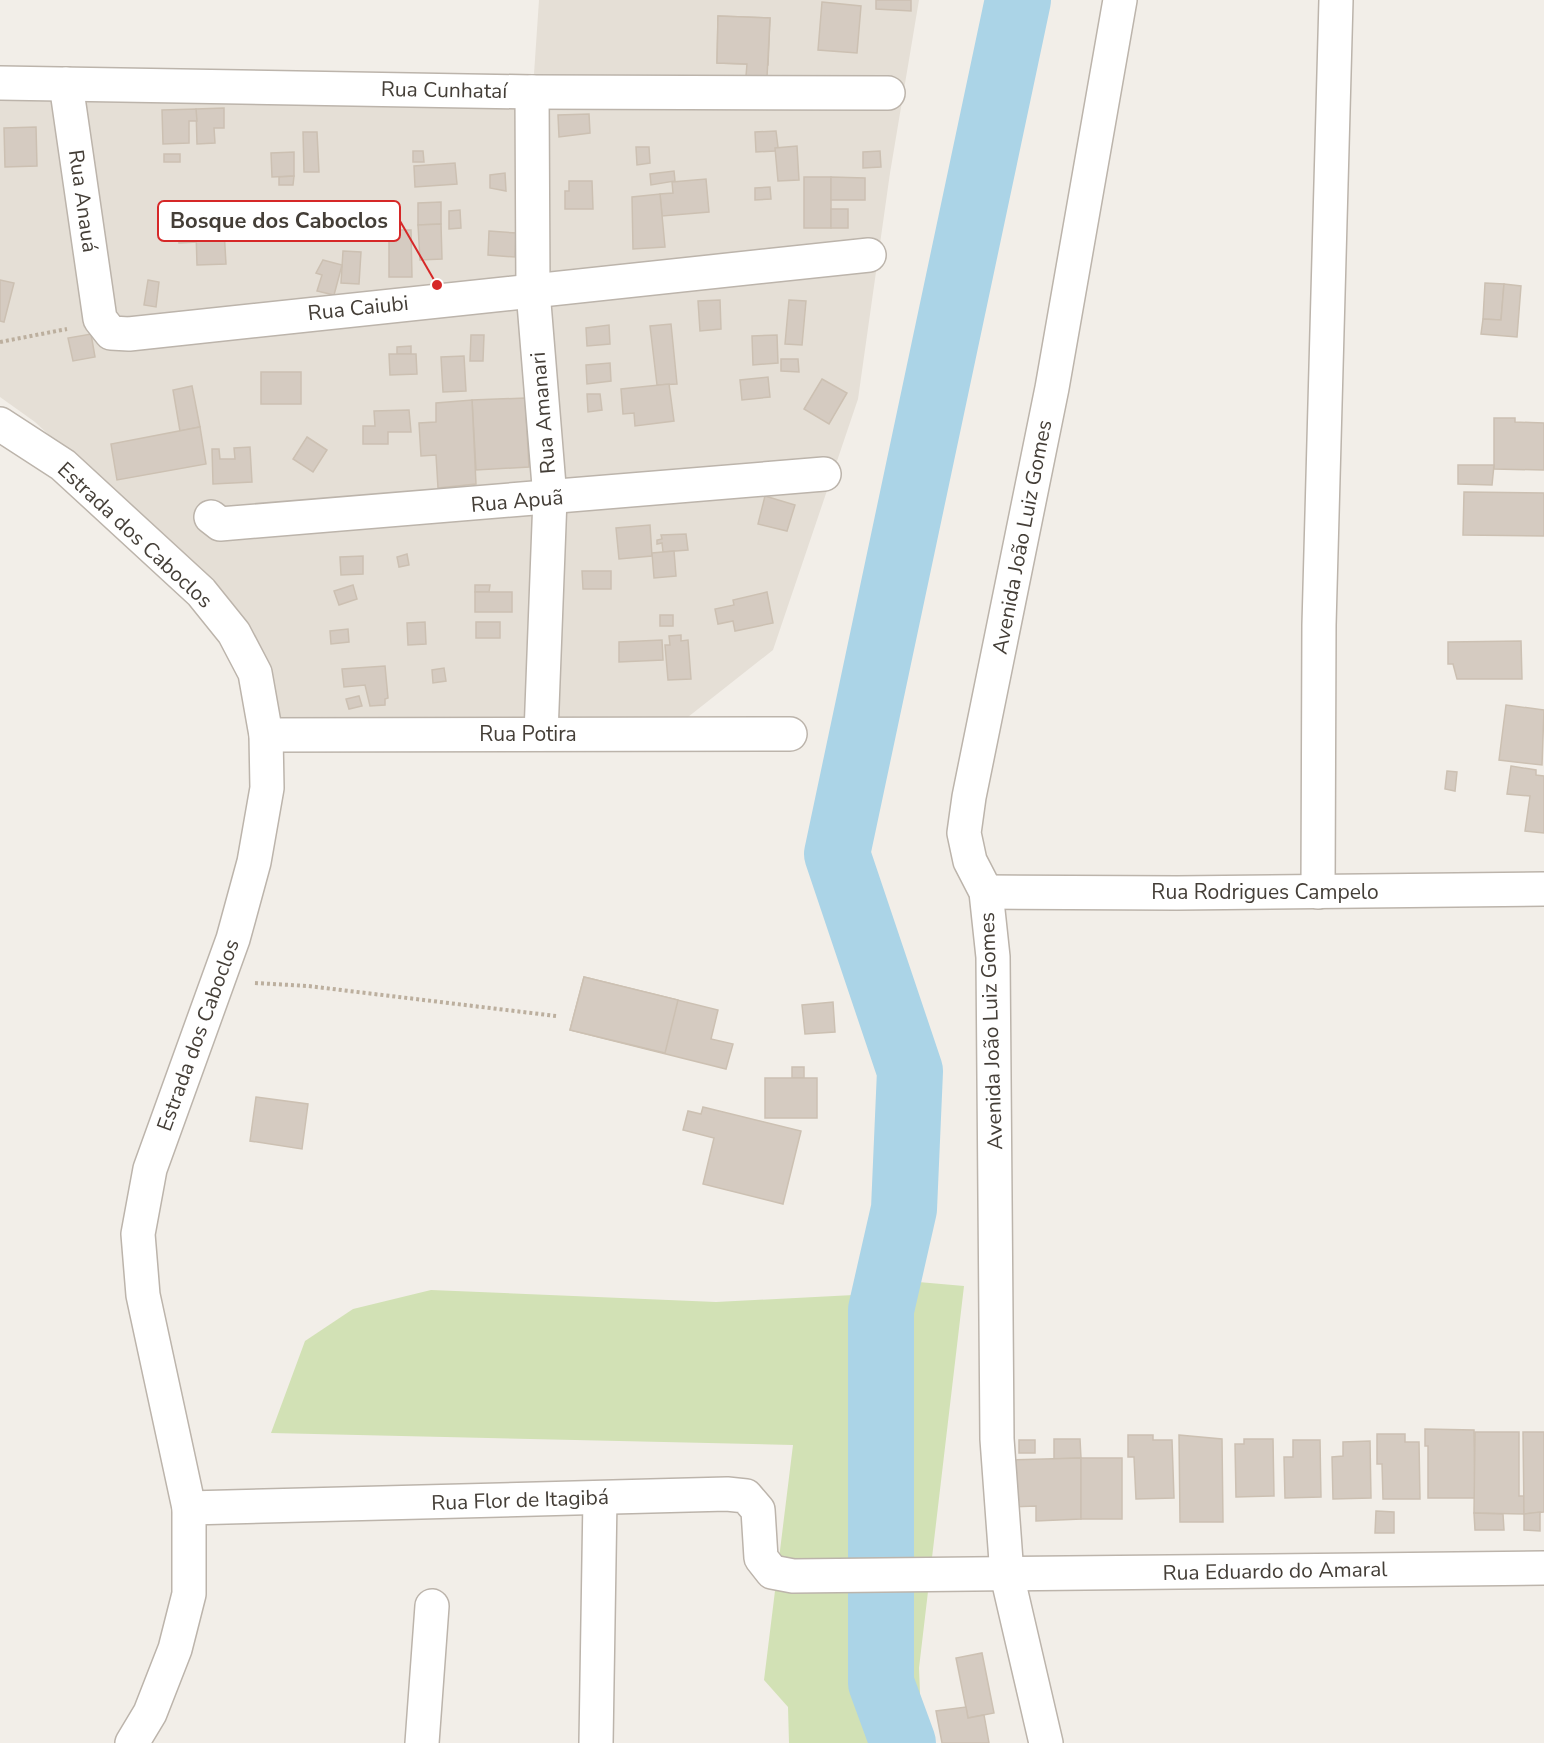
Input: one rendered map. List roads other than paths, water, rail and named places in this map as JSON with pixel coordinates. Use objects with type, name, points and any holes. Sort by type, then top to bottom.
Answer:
[{"type":"street","points":[[1318,892],[1319,625],[1336,0]]},
{"type":"street","name":"Avenida João Luiz Gomes","points":[[1046,1743],[1007,1575],[997,1439],[993,969],[986,892],[970,861],[964,833],[969,797],[1052,388],[1119,4]]},
{"type":"street","name":"Rua Cunhataí","points":[[0,83],[532,92],[888,93]]},
{"type":"street","name":"Rua Anauá","points":[[66,84],[100,319]]},
{"type":"street","name":"Rua Amanari","points":[[532,92],[533,291],[550,498],[541,734]]},
{"type":"street","name":"Rua Caiubi","points":[[100,319],[111,333],[129,334],[869,255]]},
{"type":"street","name":"Estrada dos Caboclos","points":[[0,424],[63,465],[201,592],[234,633],[255,673],[266,735],[267,788],[254,862],[233,939],[150,1169],[138,1234],[143,1295],[189,1508],[189,1594],[175,1649],[150,1713],[132,1743]]},
{"type":"street","name":"Rua Apuã","points":[[211,518],[220,524],[824,474]]},
{"type":"street","name":"Rua Potira","points":[[266,735],[790,734]]},
{"type":"street","name":"Rua Rodrigues Campelo","points":[[986,892],[1544,889]]},
{"type":"street","name":"Rua Flor de Itagibá","points":[[189,1508],[727,1494],[746,1497],[758,1510],[761,1558],[772,1572],[793,1576]]},
{"type":"street","points":[[596,1743],[600,1498]]},
{"type":"street","name":"Rua Eduardo do Amaral","points":[[793,1576],[1544,1568]]},
{"type":"street","points":[[422,1743],[432,1606]]},
{"type":"waterway","points":[[903,1743],[881,1683],[881,1310],[904,1209],[910,1071],[837,854],[1018,0]]},
{"type":"place","name":"Bosque dos Caboclos","points":[[437,285]]}]
